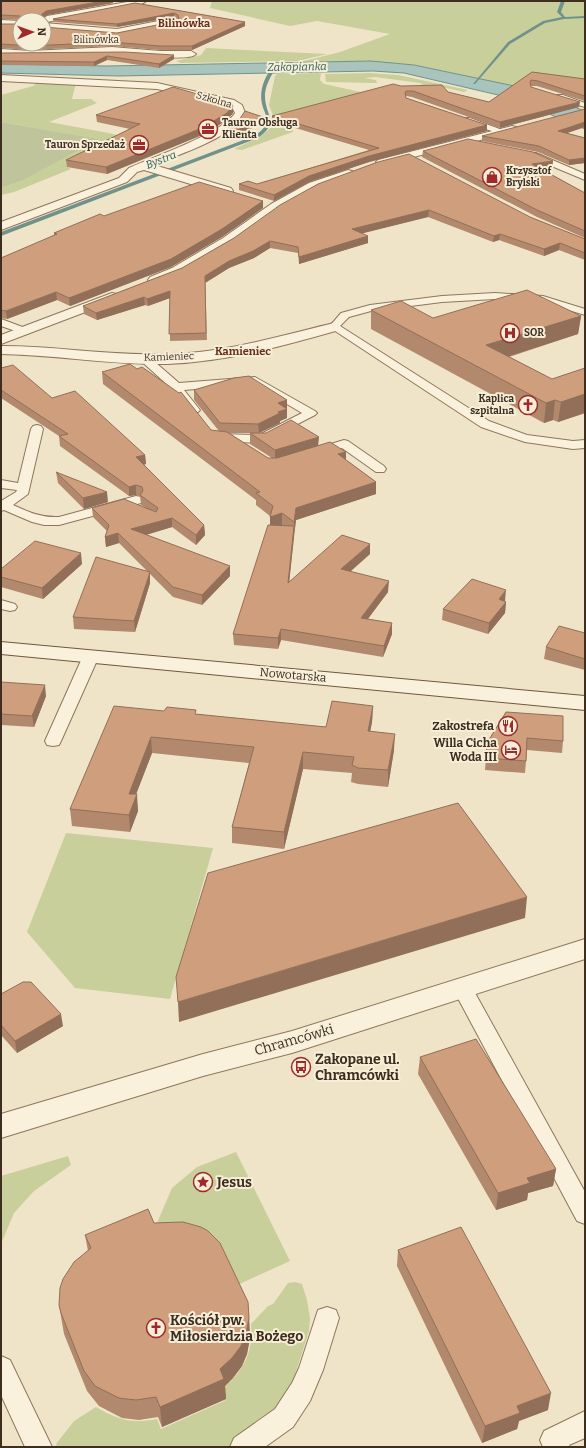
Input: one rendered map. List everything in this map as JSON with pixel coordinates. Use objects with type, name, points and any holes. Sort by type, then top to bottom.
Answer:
[{"type":"street","points":[[52,18],[141,2]]},
{"type":"street","name":"Bilinówka","points":[[52,27],[117,32],[174,22]]},
{"type":"street","points":[[1,23],[12,24]]},
{"type":"street","name":"Bilinówka","points":[[1,52],[30,54],[112,50],[160,54],[191,54]]},
{"type":"street","name":"Szkolna","points":[[1,78],[157,86],[217,98],[230,102],[238,107],[240,113],[236,120],[219,133],[144,166]]},
{"type":"street","points":[[373,164],[523,126]]},
{"type":"street","points":[[1,226],[123,180],[133,170],[144,166],[237,194]]},
{"type":"street","points":[[142,285],[177,271],[228,241],[275,207],[313,186],[358,170]]},
{"type":"street","points":[[260,202],[275,207]]},
{"type":"street","points":[[1,340],[121,294]]},
{"type":"street","name":"Kamieniec","points":[[1,350],[24,350],[94,356],[168,359],[224,354],[286,341],[334,327]]},
{"type":"street","name":"Nowotarska","points":[[1,648],[585,703]]},
{"type":"street","name":"Chramcówki","points":[[1,1126],[210,1063],[292,1042],[585,949]]},
{"type":"lane","points":[[555,96],[583,109]]},
{"type":"lane","points":[[458,117],[501,131]]},
{"type":"lane","points":[[464,141],[479,145]]},
{"type":"lane","points":[[522,153],[535,155],[585,177]]},
{"type":"lane","points":[[409,155],[423,162]]},
{"type":"lane","points":[[585,312],[542,299],[495,296],[442,299],[370,308],[345,315],[334,327],[485,424],[525,438],[573,445],[585,444]]},
{"type":"lane","points":[[1,322],[24,331]]},
{"type":"lane","points":[[144,358],[176,387],[217,438],[261,439],[311,413],[255,380],[176,387]]},
{"type":"lane","points":[[2,506],[22,494],[37,429]]},
{"type":"lane","points":[[232,438],[250,450]]},
{"type":"lane","points":[[308,455],[344,444],[380,469]]},
{"type":"lane","points":[[1,484],[23,487]]},
{"type":"lane","points":[[2,506],[31,518],[48,522],[59,521],[136,500]]},
{"type":"lane","points":[[53,741],[91,656]]},
{"type":"lane","points":[[462,987],[585,1214]]},
{"type":"lane","points":[[243,1447],[284,1418],[301,1392],[311,1370],[327,1318]]},
{"type":"lane","points":[[1,1368],[39,1447]]},
{"type":"lane","points":[[557,1447],[553,1440],[585,1424]]},
{"type":"green space","points":[[212,1],[585,1],[585,82],[549,89],[532,85],[524,88],[414,65],[371,61],[300,62],[340,52],[390,34],[317,21],[290,26],[210,8]]},
{"type":"green space","points":[[206,48],[327,54],[298,61],[181,63],[176,61],[201,55]]},
{"type":"green space","points":[[321,73],[320,80],[324,84],[370,94],[292,123],[293,132],[242,150],[234,149],[260,137],[276,123],[269,105],[275,76],[277,74]]},
{"type":"green space","points":[[369,73],[398,75],[468,90],[464,92],[442,87],[428,88],[420,83],[375,77],[365,78],[376,80],[377,83],[326,82],[325,74]]},
{"type":"green space","points":[[39,81],[76,83],[72,99],[91,99],[97,103],[49,122],[121,136],[67,167],[71,169],[14,192],[1,195],[1,188],[24,180],[98,139],[1,122],[1,95],[33,86]]},
{"type":"green space","points":[[1,122],[99,139],[24,180],[1,188]]},
{"type":"green space","points":[[66,833],[213,848],[170,999],[75,988],[27,932]]},
{"type":"green space","points":[[236,1152],[290,1261],[235,1286],[160,1239],[157,1223],[172,1188],[197,1167]]},
{"type":"green space","points":[[68,1156],[71,1165],[34,1191],[14,1213],[1,1244],[1,1176]]},
{"type":"green space","points":[[295,1282],[302,1284],[307,1300],[310,1318],[309,1331],[292,1384],[281,1405],[264,1421],[228,1447],[57,1447],[56,1444],[74,1421],[96,1407],[125,1420],[140,1421],[157,1419],[161,1429],[226,1400],[223,1388],[236,1375],[246,1360],[249,1352],[251,1343],[251,1324],[268,1306],[273,1304],[288,1283]]},
{"type":"water","name":"Zakopianka","points":[[371,61],[414,65],[524,88],[585,111],[585,129],[511,98],[404,73],[373,71],[119,76],[1,73],[1,64],[106,66]]},
{"type":"building","points":[[1,1],[104,1],[45,12],[12,12],[12,16],[1,15]]},
{"type":"building","points":[[135,3],[245,22],[192,46],[160,46],[112,42],[52,45],[52,28],[117,33],[177,21],[179,18],[178,15],[174,13],[117,24],[53,19]]},
{"type":"building","points":[[1,24],[12,24],[12,45],[1,44]]},
{"type":"building","points":[[124,52],[174,55],[159,64],[107,56],[94,62],[1,61],[1,53]]},
{"type":"building","points":[[532,72],[585,79],[585,96],[531,80],[531,87],[580,102],[500,122],[413,91],[406,91],[406,98],[487,125],[369,156],[309,176],[274,195],[239,184],[248,181],[257,184],[379,148],[272,116],[393,84],[401,86],[442,85],[448,92],[489,102]]},
{"type":"building","points":[[173,87],[232,104],[233,106],[227,113],[202,128],[106,167],[66,160],[140,124],[96,115]]},
{"type":"building","points":[[585,109],[585,122],[558,131],[585,138],[585,158],[569,160],[539,146],[482,136]]},
{"type":"building","points":[[245,111],[266,118],[228,134],[221,133],[239,120]]},
{"type":"building","points":[[468,139],[533,152],[553,161],[532,164],[585,193],[585,231],[537,210],[423,151]]},
{"type":"building","points":[[409,154],[530,217],[585,239],[585,253],[560,243],[544,249],[500,234],[494,236],[429,210],[352,229],[368,236],[299,257],[298,247],[270,241],[253,251],[229,261],[205,276],[206,333],[169,334],[170,291],[147,299],[144,297],[96,313],[83,306],[182,268],[234,238],[280,205],[318,184],[378,162]]},
{"type":"building","points":[[199,182],[263,201],[222,229],[171,259],[69,298],[56,292],[6,311],[1,310],[1,258],[57,234],[54,233],[100,214],[104,216]]},
{"type":"building","points":[[527,290],[581,316],[486,345],[552,379],[585,368],[585,394],[561,402],[555,400],[546,403],[371,310],[401,301],[433,318]]},
{"type":"building","points":[[130,364],[137,369],[142,367],[179,393],[181,392],[211,430],[227,432],[268,458],[277,458],[330,442],[346,452],[338,454],[376,482],[296,508],[294,522],[282,513],[270,517],[273,506],[256,493],[260,492],[102,372]]},
{"type":"building","points":[[13,365],[52,398],[75,391],[145,455],[136,457],[204,525],[196,535],[172,518],[131,529],[230,566],[202,595],[173,587],[118,533],[105,537],[109,525],[92,508],[124,499],[156,512],[158,508],[140,495],[143,491],[142,487],[136,485],[129,487],[59,436],[68,434],[1,390],[1,368]]},
{"type":"building","points":[[249,376],[287,400],[278,403],[287,409],[278,412],[280,413],[258,424],[220,423],[194,390],[234,378]]},
{"type":"building","points":[[291,420],[319,437],[275,450],[250,433],[266,433]]},
{"type":"building","points":[[56,472],[107,492],[83,498]]},
{"type":"building","points":[[268,525],[294,526],[288,583],[342,535],[370,544],[341,569],[389,581],[361,618],[392,623],[384,646],[281,629],[278,638],[233,634]]},
{"type":"building","points":[[35,541],[81,553],[42,588],[1,577],[1,569]]},
{"type":"building","points":[[96,557],[150,572],[134,621],[73,617]]},
{"type":"building","points":[[472,579],[506,590],[499,599],[506,602],[489,623],[443,609]]},
{"type":"building","points":[[559,626],[585,633],[585,659],[546,647]]},
{"type":"building","points":[[1,682],[45,685],[32,716],[1,714]]},
{"type":"building","points":[[332,701],[373,706],[368,731],[395,734],[388,770],[358,768],[352,765],[354,757],[303,752],[284,832],[232,827],[254,747],[151,737],[129,794],[137,794],[129,815],[70,809],[114,706],[164,711],[167,707],[196,710],[195,714],[326,727]]},
{"type":"building","points":[[506,712],[563,716],[563,741],[527,738],[526,761],[486,758],[487,743]]},
{"type":"building","points":[[458,803],[527,897],[178,1002],[176,977],[208,873]]},
{"type":"building","points":[[23,982],[31,982],[61,1014],[15,1041],[1,1025],[1,994]]},
{"type":"building","points":[[476,1039],[556,1169],[527,1178],[530,1183],[498,1193],[420,1057]]},
{"type":"building","name":"Kościół pw. Miłosierdzia Bożego","points":[[148,1209],[154,1223],[183,1222],[201,1227],[208,1231],[220,1243],[248,1302],[249,1318],[246,1334],[241,1346],[232,1358],[220,1369],[224,1379],[160,1407],[156,1397],[136,1400],[119,1398],[95,1386],[84,1371],[59,1305],[60,1288],[63,1279],[74,1262],[91,1248],[85,1235]]},
{"type":"building","points":[[461,1227],[551,1393],[517,1406],[520,1413],[485,1426],[398,1250]]},
{"type":"waterway","points":[[563,1],[559,12],[564,18]]},
{"type":"waterway","points":[[564,18],[585,17]]},
{"type":"waterway","points":[[474,83],[509,43],[544,22],[564,18]]},
{"type":"waterway","name":"Bystra","points":[[1,234],[256,137],[265,131],[269,120],[264,105],[263,93],[266,82],[274,68]]},
{"type":"place","name":"Tauron Obsługa Klienta","points":[[208,129]]},
{"type":"place","name":"Tauron Sprzedaż","points":[[139,145]]},
{"type":"place","name":"Krzysztof Brylski","points":[[492,177]]},
{"type":"place","name":"SOR","points":[[510,333]]},
{"type":"place","name":"Kaplica szpitalna","points":[[528,405]]},
{"type":"place","name":"Zakostrefa","points":[[508,726]]},
{"type":"place","name":"Willa Cicha Woda III","points":[[511,750]]},
{"type":"place","name":"Zakopane ul. Chramcówki","points":[[301,1067]]},
{"type":"place","name":"Jesus","points":[[203,1182]]},
{"type":"place","name":"Kościół pw. Miłosierdzia Bożego","points":[[156,1328]]},
{"type":"district","name":"Bilinówka","points":[[184,23]]},
{"type":"district","name":"Kamieniec","points":[[243,351]]}]
